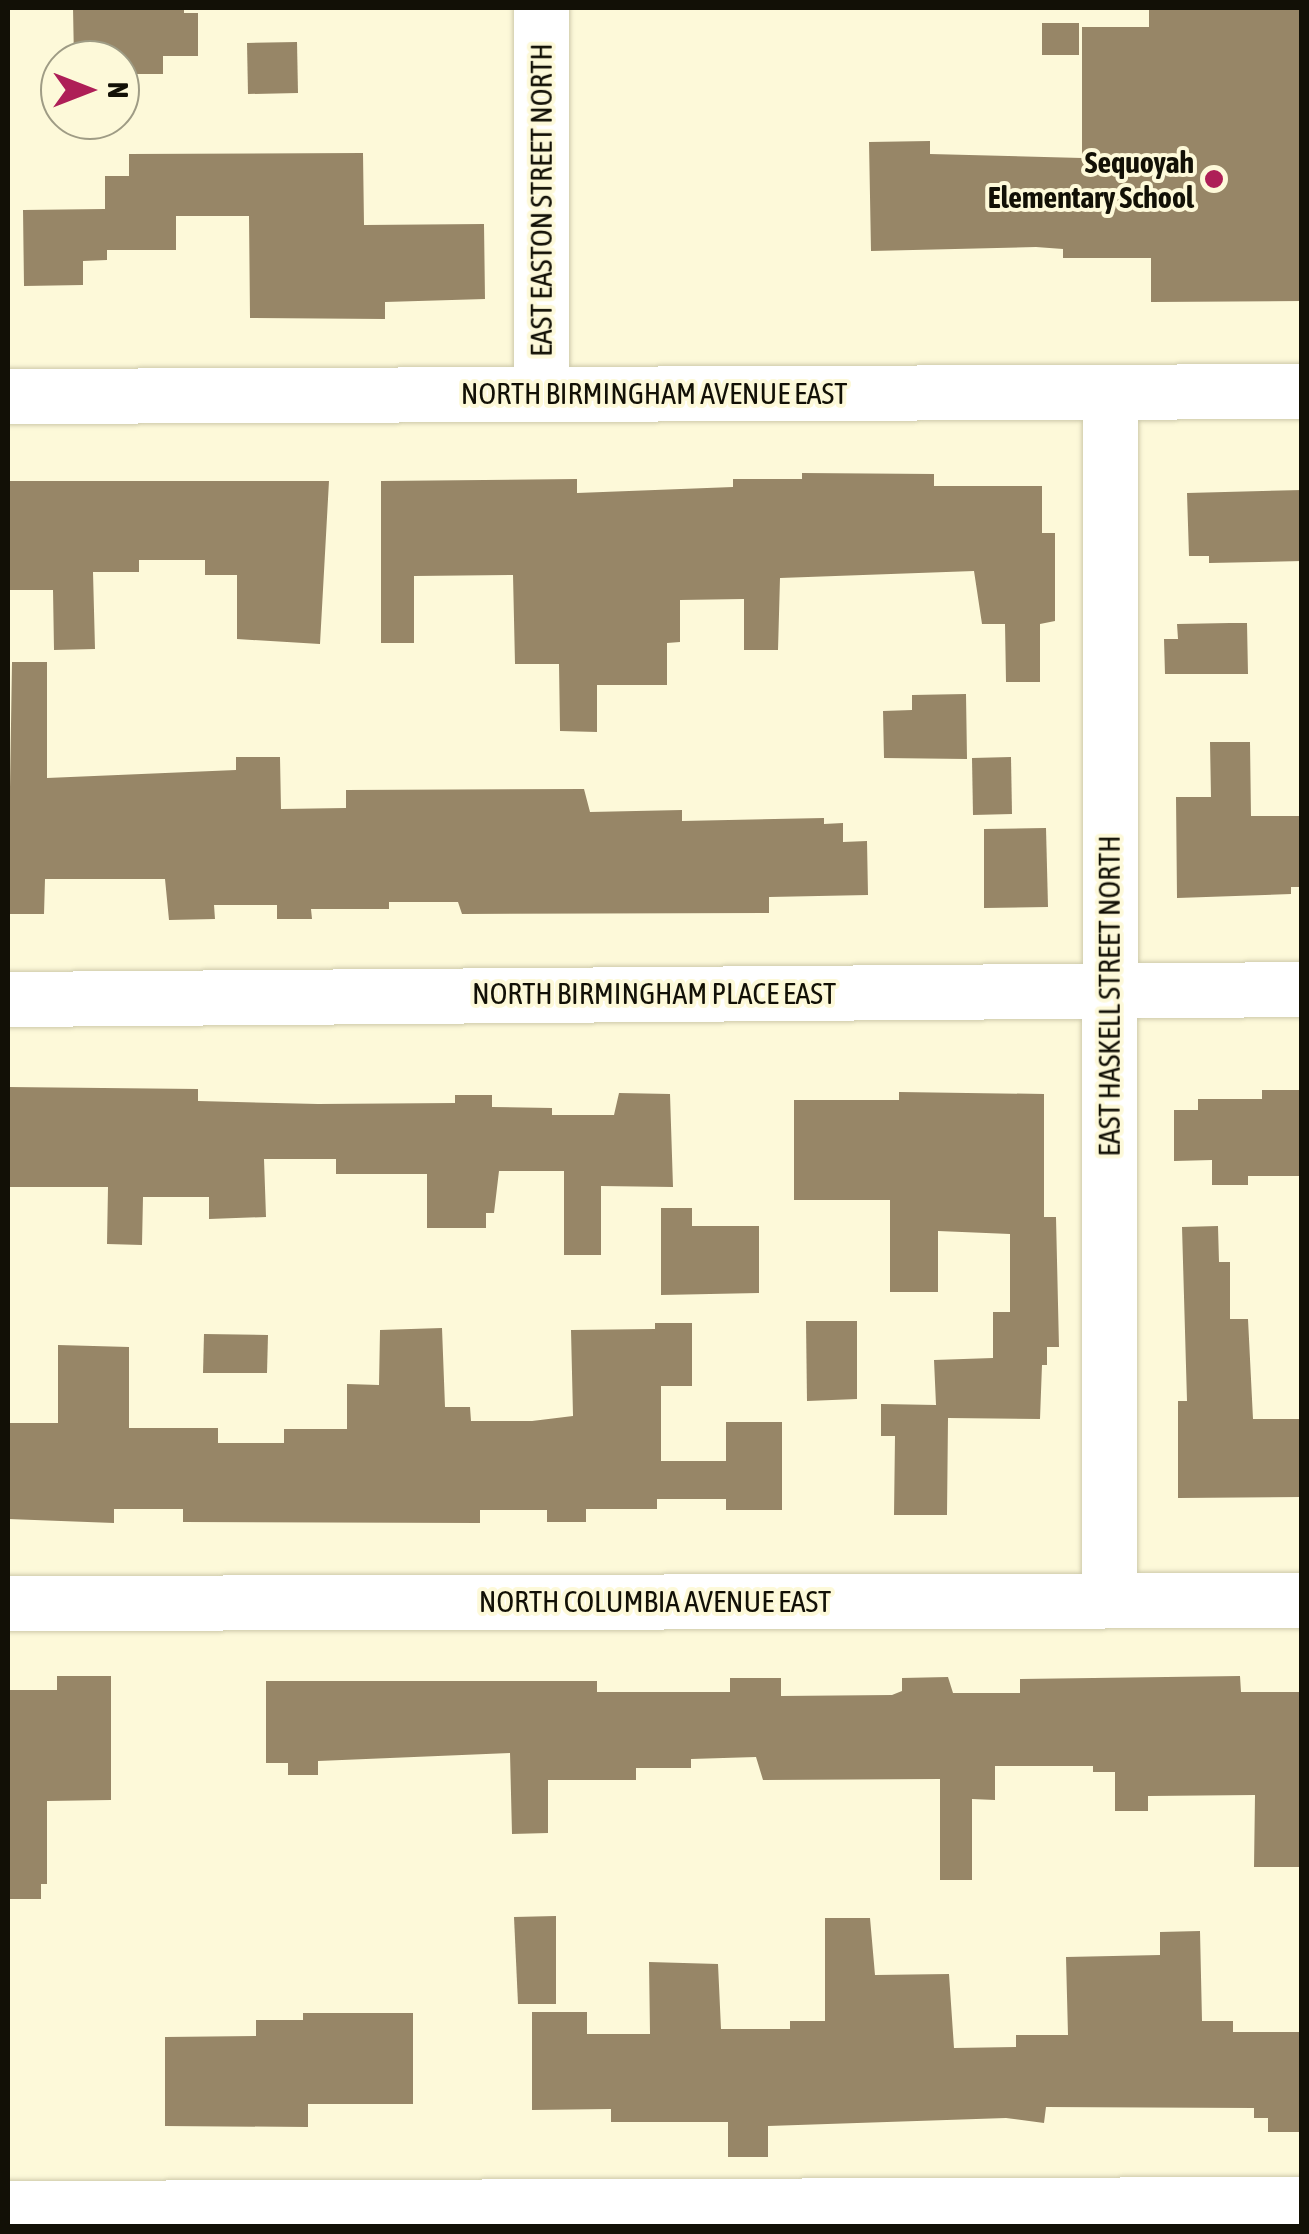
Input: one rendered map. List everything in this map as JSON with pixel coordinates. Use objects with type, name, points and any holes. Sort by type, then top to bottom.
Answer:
[{"type":"street","name":"EAST EASTON STREET NORTH","points":[[540,8],[541,392]]},
{"type":"street","name":"NORTH BIRMINGHAM AVENUE EAST","points":[[8,396],[1302,392]]},
{"type":"street","name":"EAST HASKELL STREET NORTH","points":[[1109,1600],[1110,393]]},
{"type":"street","name":"NORTH BIRMINGHAM PLACE EAST","points":[[8,999],[1302,989]]},
{"type":"street","name":"NORTH COLUMBIA AVENUE EAST","points":[[8,1603],[1302,1600]]},
{"type":"street","points":[[8,2208],[1302,2204]]},
{"type":"building","points":[[73,8],[184,8],[184,13],[198,13],[198,56],[163,56],[163,74],[140,74],[140,40],[74,40]]},
{"type":"building","name":"Sequoyah Elementary School","points":[[1149,8],[1302,8],[1302,301],[1151,302],[1151,258],[1063,258],[1063,249],[1036,247],[871,251],[869,142],[930,141],[930,154],[1082,158],[1082,27],[1149,27]]},
{"type":"building","points":[[1042,23],[1079,23],[1079,55],[1042,55]]},
{"type":"building","points":[[297,42],[298,93],[248,94],[247,43]]},
{"type":"building","points":[[363,153],[364,225],[484,224],[485,299],[385,302],[385,319],[250,318],[249,216],[176,216],[176,250],[107,250],[107,260],[83,261],[83,285],[24,286],[23,210],[105,209],[105,176],[129,176],[129,154]]},
{"type":"building","points":[[802,473],[934,474],[934,486],[1042,486],[1042,533],[1055,533],[1055,621],[1040,624],[1040,682],[1006,682],[1005,624],[982,624],[974,571],[780,578],[778,650],[744,650],[744,599],[680,600],[680,642],[667,643],[667,685],[597,685],[597,732],[560,731],[559,664],[515,664],[513,575],[414,576],[414,643],[381,643],[381,481],[577,479],[577,493],[733,487],[733,479],[802,479]]},
{"type":"building","points":[[8,481],[329,481],[320,644],[237,639],[237,575],[205,575],[205,560],[139,560],[139,572],[93,572],[95,649],[54,650],[53,590],[8,590]]},
{"type":"building","points":[[1302,490],[1302,561],[1209,563],[1209,556],[1189,556],[1187,493]]},
{"type":"building","points":[[1247,623],[1248,674],[1165,674],[1164,639],[1178,639],[1177,624]]},
{"type":"building","points":[[12,662],[47,662],[47,778],[236,770],[236,757],[280,757],[281,809],[346,808],[346,790],[584,789],[590,812],[682,810],[682,821],[824,818],[824,824],[843,823],[843,842],[867,841],[868,895],[769,897],[769,913],[462,914],[458,902],[389,902],[389,909],[311,909],[312,919],[277,919],[277,905],[214,905],[215,919],[169,920],[165,879],[45,879],[44,914],[8,914]]},
{"type":"building","points":[[966,694],[967,759],[884,758],[883,711],[912,710],[912,695]]},
{"type":"building","points":[[1210,742],[1250,742],[1251,816],[1302,816],[1302,887],[1291,887],[1291,894],[1177,898],[1176,797],[1211,797]]},
{"type":"building","points":[[1011,757],[1012,814],[973,815],[972,758]]},
{"type":"building","points":[[1046,828],[1048,907],[984,908],[984,829]]},
{"type":"building","points":[[8,1087],[198,1089],[198,1101],[318,1104],[455,1103],[455,1095],[492,1095],[492,1107],[552,1108],[552,1115],[614,1115],[619,1093],[670,1094],[673,1187],[601,1186],[601,1255],[564,1255],[564,1171],[499,1171],[494,1213],[486,1213],[486,1228],[427,1228],[427,1174],[336,1174],[336,1159],[264,1159],[266,1217],[209,1219],[209,1197],[143,1197],[142,1245],[107,1244],[108,1187],[8,1187]]},
{"type":"building","points":[[1262,1090],[1302,1090],[1302,1176],[1248,1176],[1248,1185],[1212,1185],[1212,1160],[1174,1161],[1174,1110],[1198,1110],[1198,1099],[1262,1099]]},
{"type":"building","points":[[899,1092],[1044,1094],[1044,1217],[1056,1217],[1059,1347],[1047,1347],[1047,1365],[1042,1365],[1040,1419],[948,1418],[947,1515],[894,1515],[895,1436],[881,1436],[881,1404],[936,1405],[934,1360],[993,1358],[993,1312],[1010,1312],[1010,1234],[938,1231],[938,1292],[890,1292],[890,1200],[794,1200],[794,1100],[899,1100]]},
{"type":"building","points":[[661,1208],[692,1208],[692,1226],[759,1226],[759,1293],[661,1295]]},
{"type":"building","points":[[1218,1226],[1219,1262],[1230,1262],[1230,1319],[1248,1319],[1253,1419],[1302,1419],[1302,1497],[1178,1498],[1178,1401],[1187,1401],[1182,1227]]},
{"type":"building","points":[[806,1321],[857,1321],[857,1399],[807,1401]]},
{"type":"building","points":[[655,1323],[692,1323],[692,1386],[661,1386],[661,1461],[726,1461],[726,1422],[782,1422],[782,1510],[726,1510],[726,1499],[657,1499],[657,1509],[586,1509],[586,1522],[547,1522],[547,1510],[480,1510],[480,1523],[183,1522],[183,1509],[114,1509],[114,1523],[8,1519],[8,1423],[58,1423],[58,1345],[129,1347],[129,1428],[218,1428],[218,1443],[284,1443],[284,1429],[347,1429],[347,1384],[379,1385],[380,1330],[442,1328],[445,1407],[470,1407],[471,1421],[532,1421],[573,1416],[571,1330],[655,1329]]},
{"type":"building","points":[[204,1334],[268,1335],[267,1373],[203,1373]]},
{"type":"building","points":[[57,1676],[111,1676],[111,1800],[47,1801],[47,1884],[41,1884],[41,1899],[8,1899],[8,1690],[57,1690]]},
{"type":"building","points":[[1240,1676],[1241,1692],[1302,1692],[1302,1867],[1254,1867],[1255,1795],[1148,1796],[1148,1811],[1115,1811],[1115,1772],[1093,1772],[1093,1766],[995,1766],[995,1800],[972,1799],[972,1880],[940,1880],[940,1779],[763,1780],[756,1757],[691,1759],[691,1768],[636,1768],[636,1780],[548,1780],[548,1833],[512,1834],[510,1753],[318,1761],[318,1775],[288,1775],[288,1763],[266,1763],[266,1681],[597,1681],[597,1692],[730,1692],[730,1678],[781,1678],[781,1696],[892,1695],[902,1691],[902,1678],[948,1677],[953,1693],[1020,1693],[1020,1679]]},
{"type":"building","points":[[556,1916],[556,2004],[518,2004],[514,1917]]},
{"type":"building","points":[[825,1918],[870,1918],[875,1975],[949,1974],[954,2048],[1016,2047],[1016,2035],[1068,2035],[1066,1957],[1160,1955],[1160,1932],[1200,1931],[1202,2021],[1233,2021],[1233,2032],[1302,2032],[1302,2132],[1268,2132],[1268,2118],[1254,2118],[1254,2108],[1046,2107],[1044,2123],[1006,2118],[768,2126],[768,2157],[728,2157],[728,2122],[611,2122],[611,2109],[532,2110],[532,2012],[587,2012],[587,2034],[650,2034],[649,1962],[718,1964],[721,2029],[790,2029],[790,2021],[825,2021]]},
{"type":"building","points":[[303,2013],[413,2013],[413,2104],[308,2104],[308,2127],[165,2126],[165,2037],[256,2036],[256,2020],[303,2020]]},
{"type":"place","name":"Sequoyah Elementary School","points":[[1214,179]]}]
